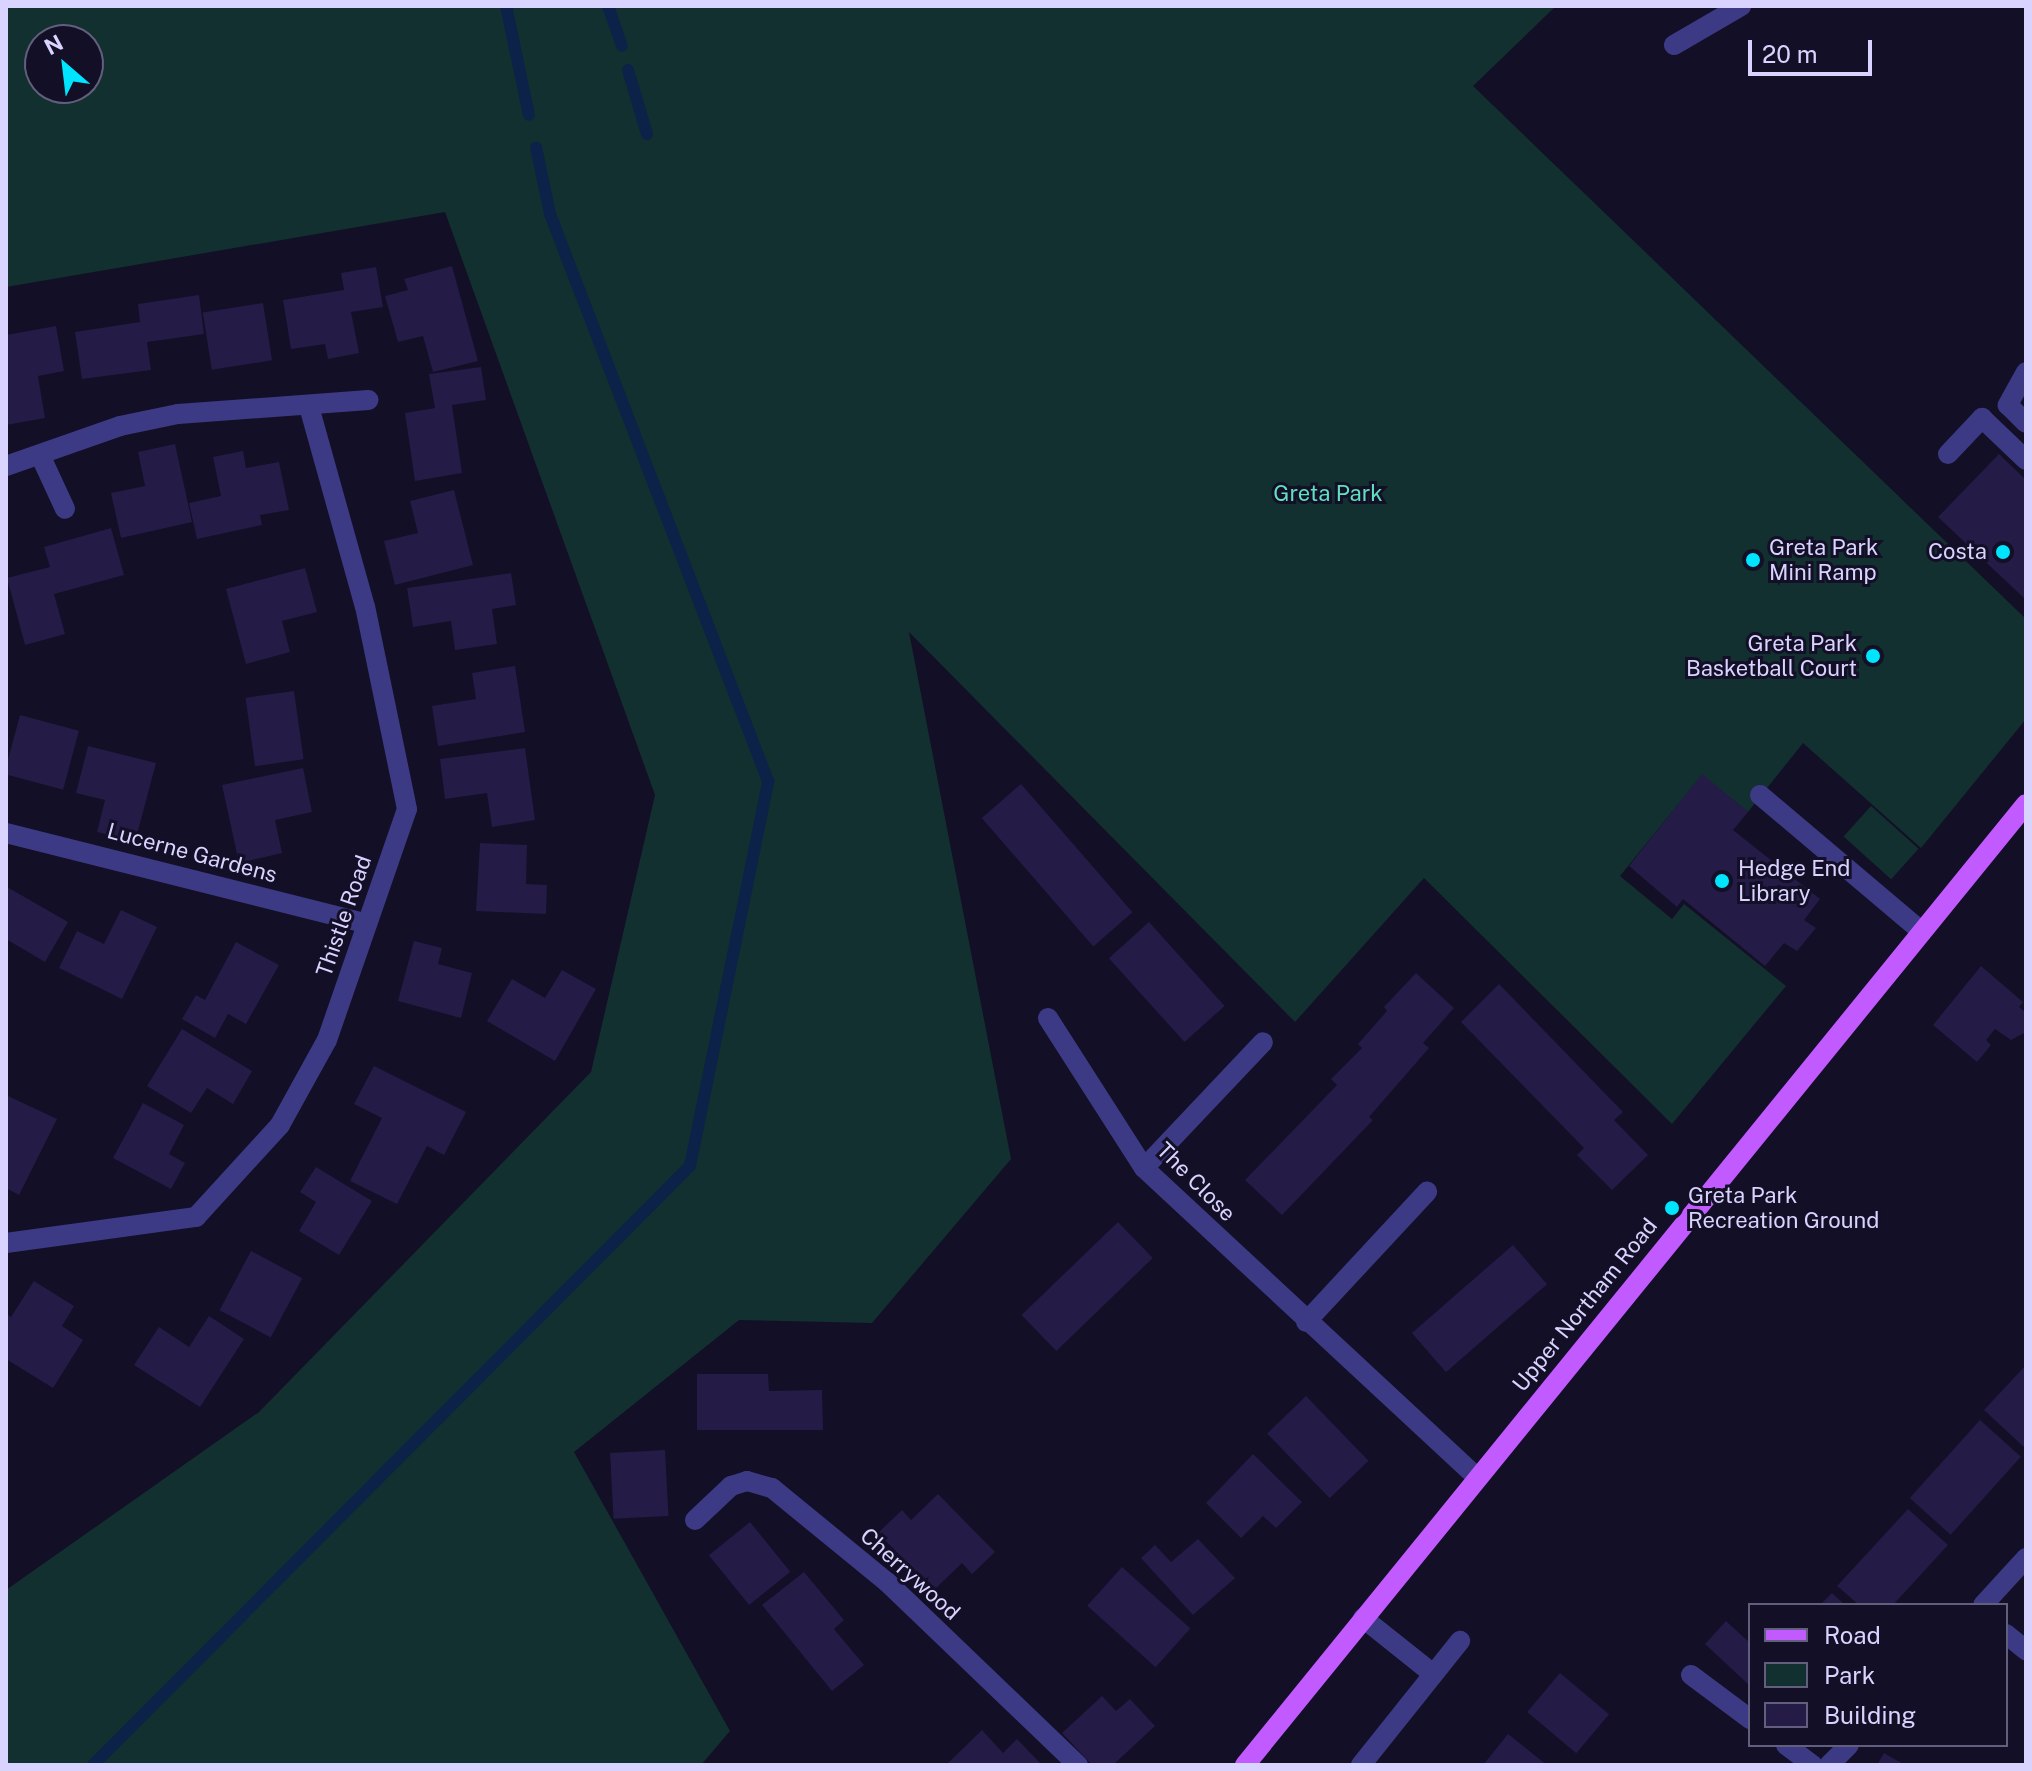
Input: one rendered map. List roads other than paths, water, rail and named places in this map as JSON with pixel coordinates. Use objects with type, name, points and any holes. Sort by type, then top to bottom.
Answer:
[{"type":"main road","name":"Upper Northam Road","points":[[1245,1765],[2026,804]]},
{"type":"street","points":[[1674,45],[1741,6]]},
{"type":"street","points":[[2026,372],[2008,405],[2026,423]]},
{"type":"street","points":[[6,466],[41,457],[120,426],[178,414],[309,407],[368,400]]},
{"type":"street","name":"Thistle Road","points":[[6,1243],[196,1217],[280,1125],[327,1040],[407,809],[365,607],[309,407]]},
{"type":"street","points":[[1948,454],[1982,418],[2026,460]]},
{"type":"street","points":[[41,457],[65,509]]},
{"type":"street","points":[[1760,795],[1921,931]]},
{"type":"street","name":"Lucerne Gardens","points":[[6,833],[365,923]]},
{"type":"street","name":"The Close","points":[[1048,1018],[1144,1168],[1306,1322],[1477,1477]]},
{"type":"street","points":[[1144,1168],[1263,1042]]},
{"type":"street","points":[[1306,1322],[1427,1192]]},
{"type":"street","name":"Cherrywood","points":[[695,1520],[731,1486],[747,1481],[772,1488],[887,1582],[1078,1765]]},
{"type":"street","points":[[1985,1603],[2026,1558]]},
{"type":"street","points":[[1363,1618],[1432,1673]]},
{"type":"street","points":[[2008,1636],[2026,1650]]},
{"type":"street","points":[[1361,1765],[1460,1641]]},
{"type":"street","points":[[1691,1675],[1748,1718]]},
{"type":"street","points":[[1789,1747],[1813,1765]]},
{"type":"street","points":[[1829,1765],[1847,1747]]},
{"type":"waterway","points":[[506,6],[529,115]]},
{"type":"waterway","points":[[608,6],[622,46]]},
{"type":"waterway","points":[[628,70],[647,134]]},
{"type":"waterway","points":[[93,1765],[690,1166],[768,781],[550,214],[536,147]]},
{"type":"place","name":"Costa","points":[[2003,552]]},
{"type":"place","name":"Greta Park Mini Ramp","points":[[1753,560]]},
{"type":"place","name":"Greta Park Basketball Court","points":[[1873,656]]},
{"type":"place","name":"Hedge End Library","points":[[1722,881]]},
{"type":"place","name":"Greta Park Recreation Ground","points":[[1672,1208]]},
{"type":"park label","name":"Greta Park","points":[[1328,494]]}]
